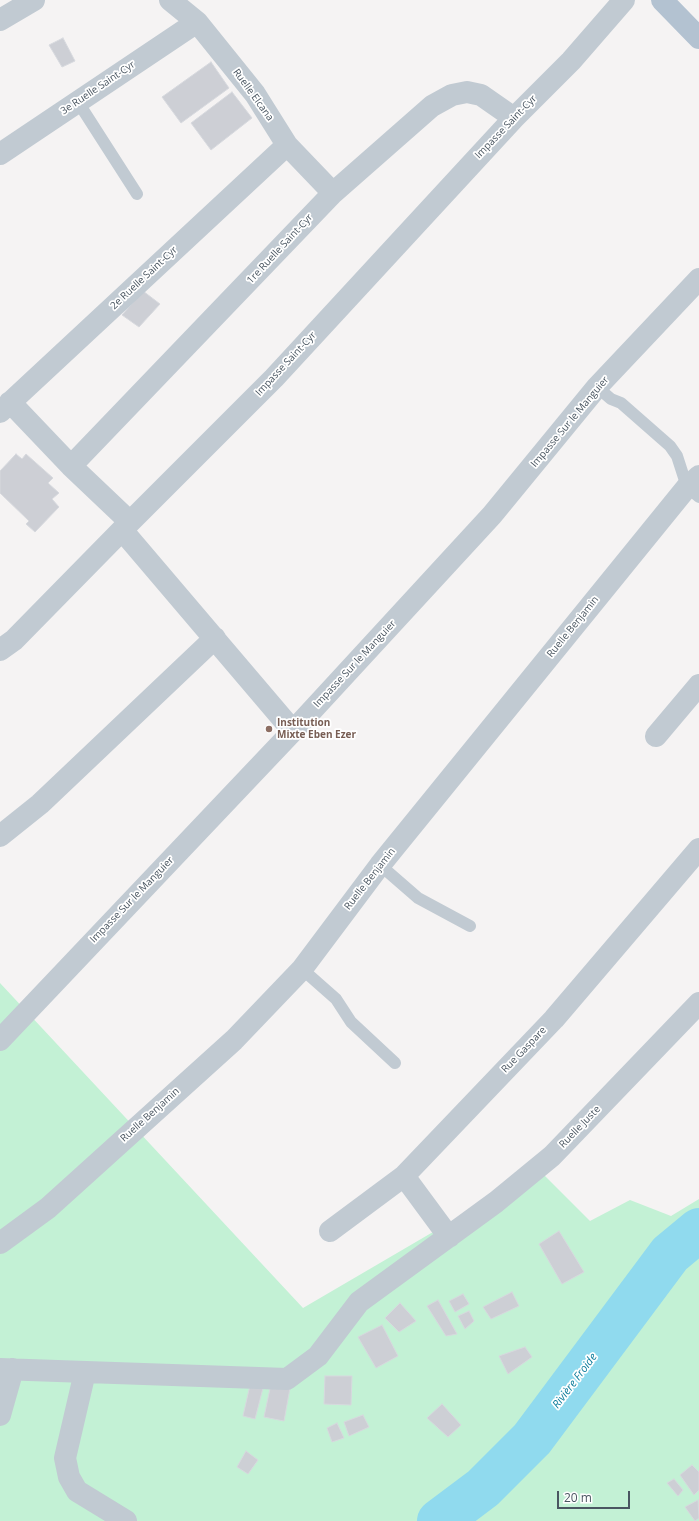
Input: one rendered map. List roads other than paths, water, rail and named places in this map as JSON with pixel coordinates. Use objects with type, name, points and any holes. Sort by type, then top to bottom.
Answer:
[{"type":"main road","points":[[662,0],[699,38]]},
{"type":"street","points":[[0,20],[34,0]]},
{"type":"street","name":"Ruelle Elcana","points":[[170,0],[197,22],[255,94],[287,145],[333,193]]},
{"type":"street","name":"Impasse Saint-Cyr","points":[[0,650],[14,640],[274,378],[514,118],[571,61],[624,0]]},
{"type":"street","name":"3e Ruelle Saint-Cyr","points":[[0,154],[197,22]]},
{"type":"street","name":"1re Ruelle Saint-Cyr","points":[[71,466],[333,193],[432,106],[452,95],[467,92],[481,95],[514,118]]},
{"type":"street","name":"2e Ruelle Saint-Cyr","points":[[5,407],[287,145]]},
{"type":"street","name":"Impasse Sur le Manguier","points":[[0,1040],[293,732],[492,515],[597,387],[699,279]]},
{"type":"street","points":[[5,407],[71,466],[126,526],[215,638],[293,732]]},
{"type":"street","name":"Ruelle Benjamin","points":[[0,1243],[48,1208],[234,1040],[302,969],[380,865],[695,486]]},
{"type":"street","points":[[0,836],[40,804],[215,638]]},
{"type":"street","points":[[656,736],[698,687]]},
{"type":"street","name":"Rue Gaspare","points":[[330,1231],[404,1176],[554,1019],[699,849]]},
{"type":"street","name":"Ruelle Juste","points":[[7,1369],[287,1379],[318,1356],[359,1302],[496,1202],[552,1156],[699,1003]]},
{"type":"street","points":[[404,1176],[449,1237]]},
{"type":"street","points":[[0,1415],[7,1369]]},
{"type":"street","points":[[85,1372],[65,1458],[69,1477],[77,1490],[126,1521]]},
{"type":"lane","points":[[78,102],[138,194]]},
{"type":"lane","points":[[597,387],[611,399],[621,403],[670,446],[695,486]]},
{"type":"lane","points":[[380,865],[418,898],[470,926]]},
{"type":"lane","points":[[302,969],[336,999],[351,1022],[395,1062]]},
{"type":"waterway","name":"Rivière Froide","points":[[439,1521],[483,1488],[532,1439],[670,1254],[699,1230]]},
{"type":"place","name":"Institution Mixte Eben Ezer","points":[[269,729]]}]
